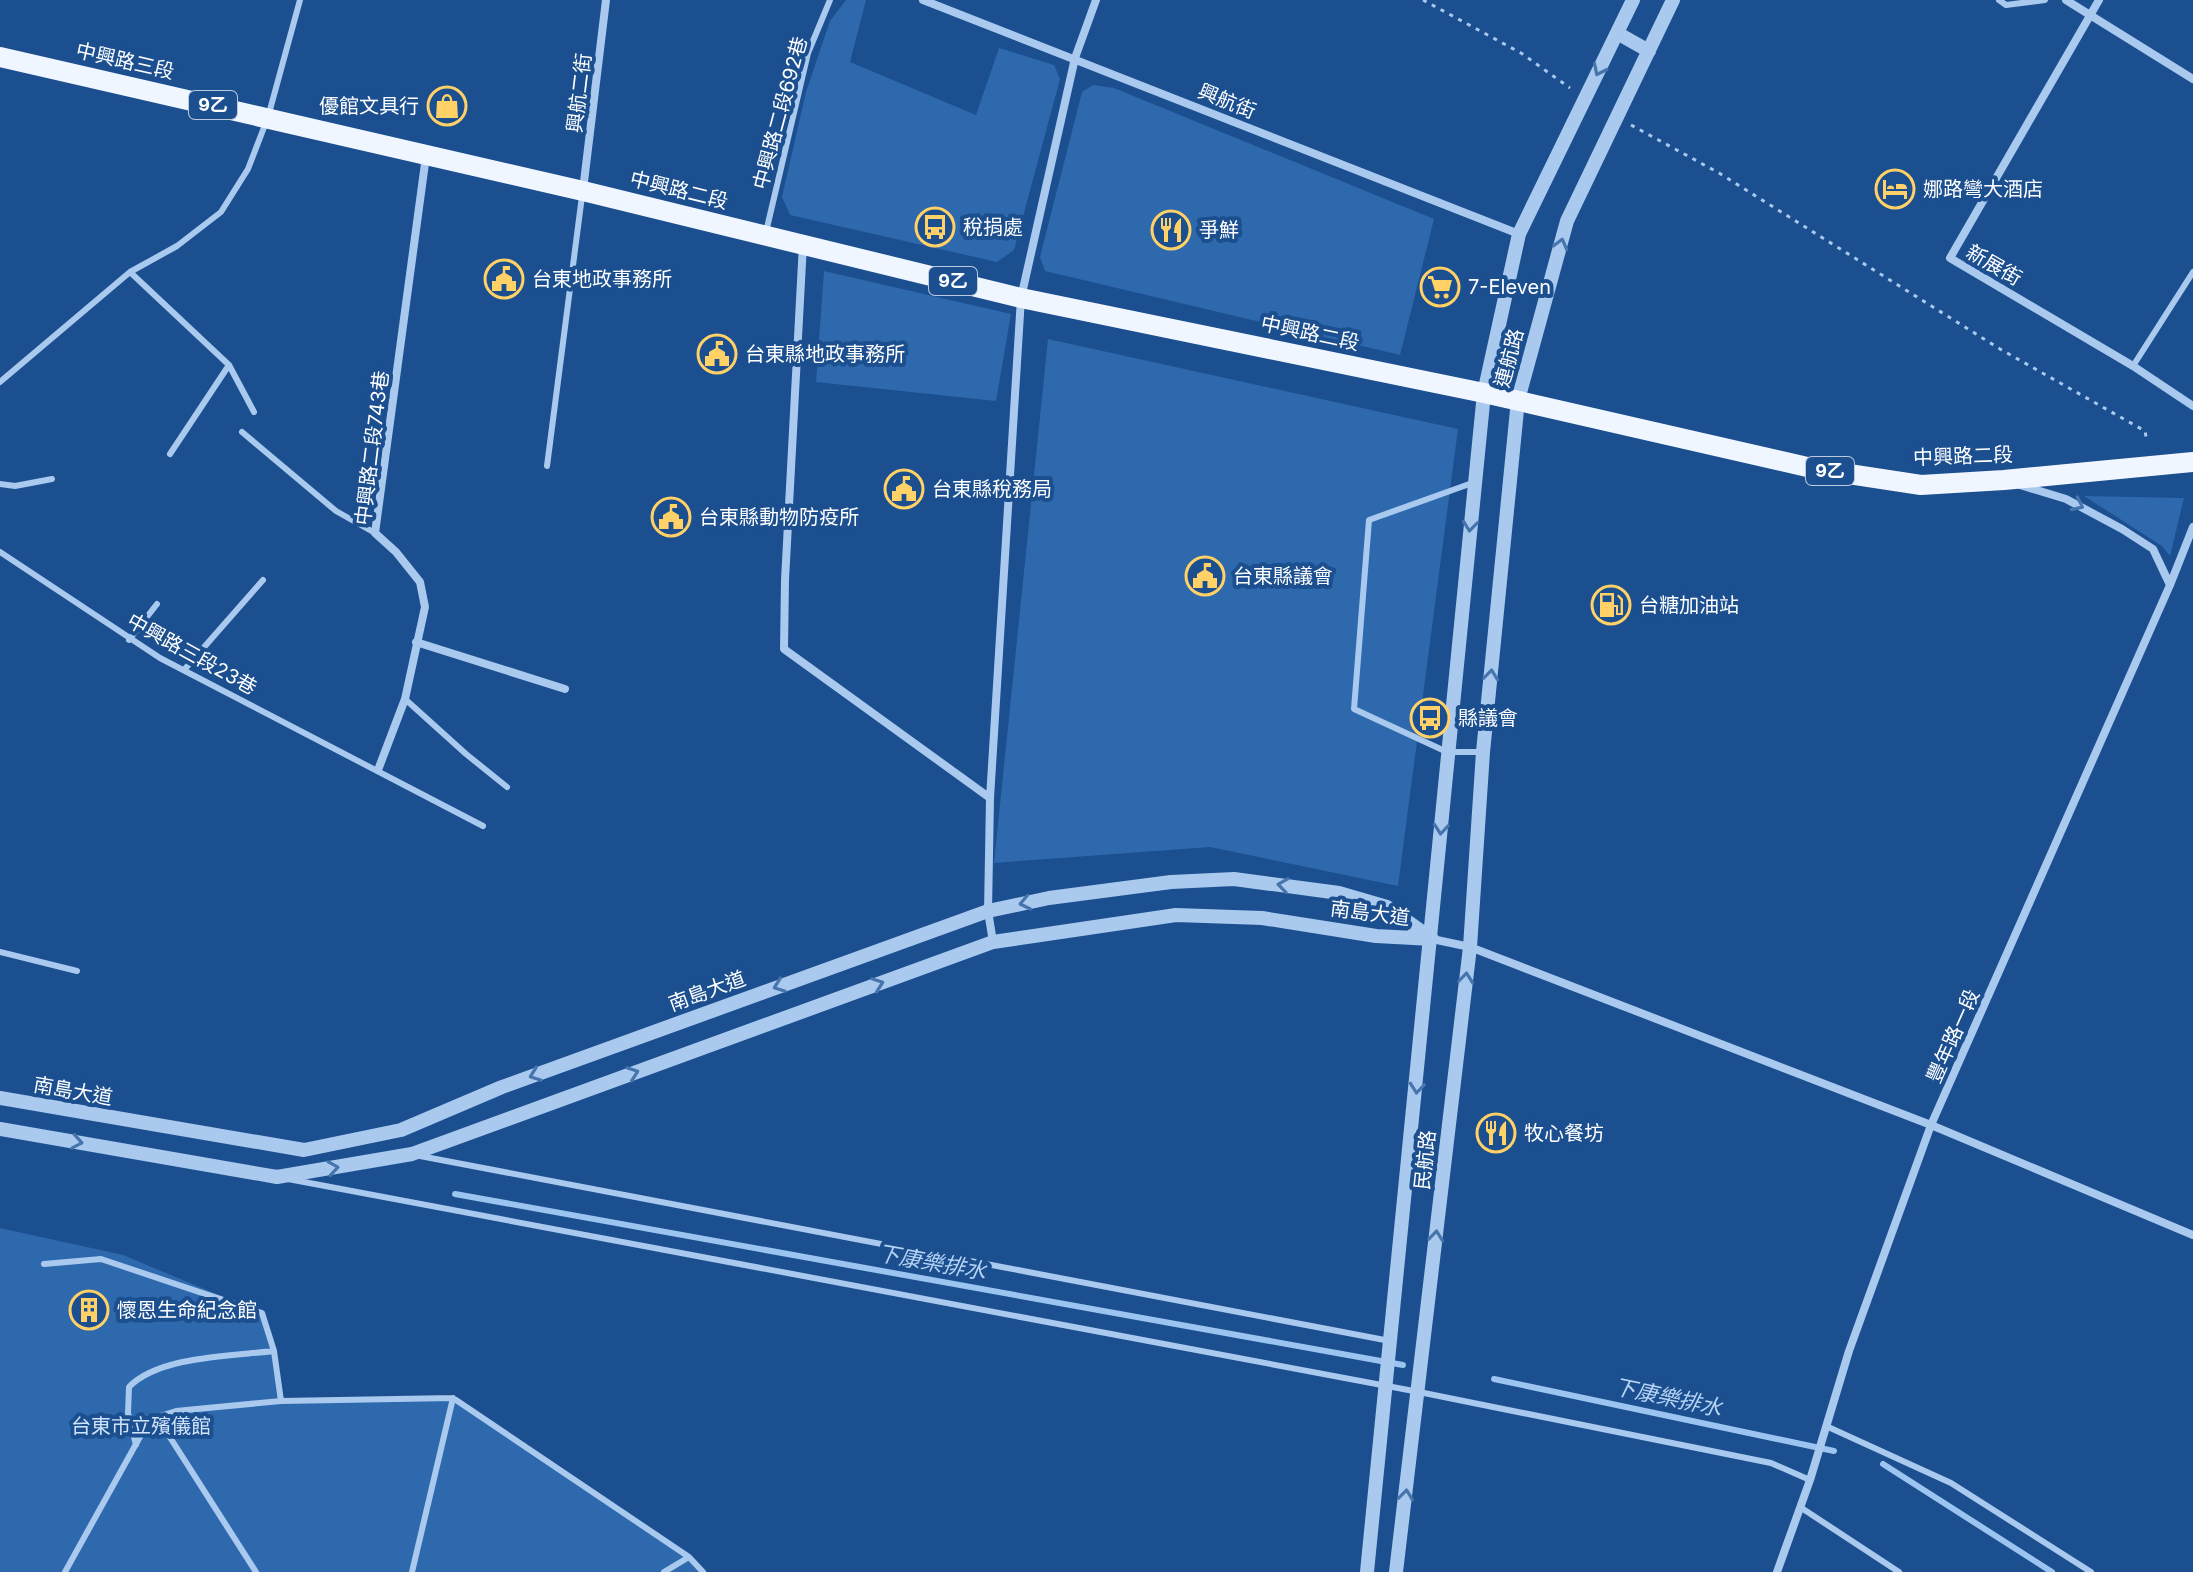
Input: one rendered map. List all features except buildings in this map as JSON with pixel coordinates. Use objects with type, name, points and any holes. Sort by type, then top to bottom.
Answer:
[{"type":"main road","name":"中興路三段","points":[[0,58],[426,155]]},
{"type":"main road","name":"中興路二段","points":[[426,155],[1021,298],[1518,400],[1816,469],[1921,485],[2193,462]]},
{"type":"street","name":"興航二街","points":[[583,191],[606,0]]},
{"type":"street","name":"興航街","points":[[923,0],[1519,234]]},
{"type":"street","points":[[993,942],[988,911],[990,798],[1021,298],[1075,58],[1096,0]]},
{"type":"street","name":"連航路","points":[[1447,752],[1484,393],[1519,234],[1633,0]]},
{"type":"street","name":"連航路","points":[[1483,752],[1518,400],[1567,221],[1673,0]]},
{"type":"street","points":[[2066,0],[2193,79]]},
{"type":"street","name":"新展街","points":[[2099,0],[1950,258],[2133,366],[2193,406]]},
{"type":"street","points":[[1617,33],[1649,51]]},
{"type":"street","name":"中興路二段743巷","points":[[378,770],[405,699],[425,607],[420,582],[396,552],[375,533],[426,155]]},
{"type":"street","points":[[803,244],[784,649],[990,798]]},
{"type":"street","points":[[2004,480],[2066,499],[2122,529],[2153,549],[2170,585]]},
{"type":"street","name":"豐年路一段","points":[[1777,1572],[1810,1480],[1849,1351],[1931,1125],[2193,527]]},
{"type":"street","points":[[416,642],[565,689]]},
{"type":"street","name":"民航路","points":[[1367,1572],[1432,939],[1447,752]]},
{"type":"street","name":"民航路","points":[[1396,1572],[1470,947],[1483,752]]},
{"type":"street","name":"南島大道","points":[[0,1098],[304,1150],[401,1130],[502,1087],[988,911],[1049,898],[1171,882],[1234,879],[1339,893],[1387,907],[1432,939]]},
{"type":"street","name":"南島大道","points":[[0,1129],[277,1177],[412,1154],[993,942],[1176,915],[1262,918],[1376,936],[1432,939]]},
{"type":"street","points":[[1432,939],[1470,947],[1931,1125],[2193,1235]]},
{"type":"lane","points":[[0,382],[130,272],[177,246],[221,212],[248,169],[268,117],[300,0]]},
{"type":"lane","name":"中興路二段692巷","points":[[765,236],[808,53],[830,0]]},
{"type":"lane","points":[[1999,0],[2006,5],[2045,0]]},
{"type":"lane","points":[[547,466],[583,191]]},
{"type":"lane","points":[[130,272],[229,365],[254,412]]},
{"type":"lane","points":[[2133,366],[2193,272]]},
{"type":"lane","points":[[170,454],[229,365]]},
{"type":"lane","points":[[242,432],[336,511],[375,533]]},
{"type":"lane","points":[[0,484],[15,486],[52,479]]},
{"type":"lane","points":[[1475,482],[1369,520],[1354,709],[1447,752],[1483,752]]},
{"type":"lane","name":"中興路三段23巷","points":[[0,552],[129,640],[483,826]]},
{"type":"lane","points":[[184,670],[263,580]]},
{"type":"lane","points":[[129,640],[157,604]]},
{"type":"lane","points":[[405,699],[507,787]]},
{"type":"lane","points":[[0,952],[77,971]]},
{"type":"lane","points":[[412,1154],[1390,1341]]},
{"type":"lane","points":[[277,1177],[1419,1392],[1771,1463],[1810,1480]]},
{"type":"lane","points":[[44,1264],[101,1259],[262,1313],[274,1351],[281,1401]]},
{"type":"lane","points":[[136,1445],[128,1413],[129,1387],[139,1377],[161,1368],[202,1359],[274,1351]]},
{"type":"lane","points":[[412,1572],[453,1398]]},
{"type":"lane","points":[[65,1572],[146,1426],[157,1417],[176,1411],[281,1401],[453,1398],[689,1557],[703,1572]]},
{"type":"lane","points":[[157,1417],[256,1572]]},
{"type":"lane","points":[[1826,1426],[1951,1483],[2091,1572]]},
{"type":"lane","points":[[1800,1507],[1899,1572]]},
{"type":"lane","points":[[664,1572],[689,1557]]},
{"type":"path","points":[[1423,0],[1521,53],[1585,99]]},
{"type":"path","points":[[1618,118],[1719,173],[2000,349],[2145,431],[2147,442]]},
{"type":"green space","points":[[846,0],[866,0],[850,62],[976,115],[999,48],[1054,65],[1060,79],[1014,250],[997,262],[790,215],[782,197],[806,92],[830,21]]},
{"type":"green space","points":[[1093,85],[1114,88],[1434,219],[1400,355],[1045,271],[1040,257],[1082,92]]},
{"type":"green space","points":[[824,271],[1011,314],[996,401],[816,382]]},
{"type":"green space","points":[[1048,339],[1458,429],[1398,886],[1210,847],[994,863]]},
{"type":"green space","points":[[2084,496],[2184,498],[2170,556],[2162,546]]},
{"type":"green space","name":"台東市立殯儀館","points":[[0,1228],[123,1255],[262,1313],[274,1351],[282,1401],[453,1398],[689,1557],[703,1572],[0,1572]]},
{"type":"waterway","name":"下康樂排水","points":[[455,1194],[1403,1365]]},
{"type":"waterway","name":"下康樂排水","points":[[1494,1379],[1834,1451]]},
{"type":"waterway","name":"下康樂排水","points":[[1883,1464],[2052,1572]]},
{"type":"place","name":"優館文具行","points":[[447,106]]},
{"type":"place","name":"娜路彎大酒店","points":[[1895,189]]},
{"type":"place","name":"稅捐處","points":[[935,227]]},
{"type":"place","name":"爭鮮","points":[[1171,230]]},
{"type":"place","name":"台東地政事務所","points":[[504,279]]},
{"type":"place","name":"7-Eleven","points":[[1440,287]]},
{"type":"place","name":"台東縣地政事務所","points":[[717,354]]},
{"type":"place","name":"台東縣稅務局","points":[[904,489]]},
{"type":"place","name":"台東縣動物防疫所","points":[[671,517]]},
{"type":"place","name":"台東縣議會","points":[[1205,576]]},
{"type":"place","name":"台糖加油站","points":[[1611,605]]},
{"type":"place","name":"縣議會","points":[[1430,718]]},
{"type":"place","name":"牧心餐坊","points":[[1496,1133]]},
{"type":"place","name":"懷恩生命紀念館","points":[[89,1310]]}]
